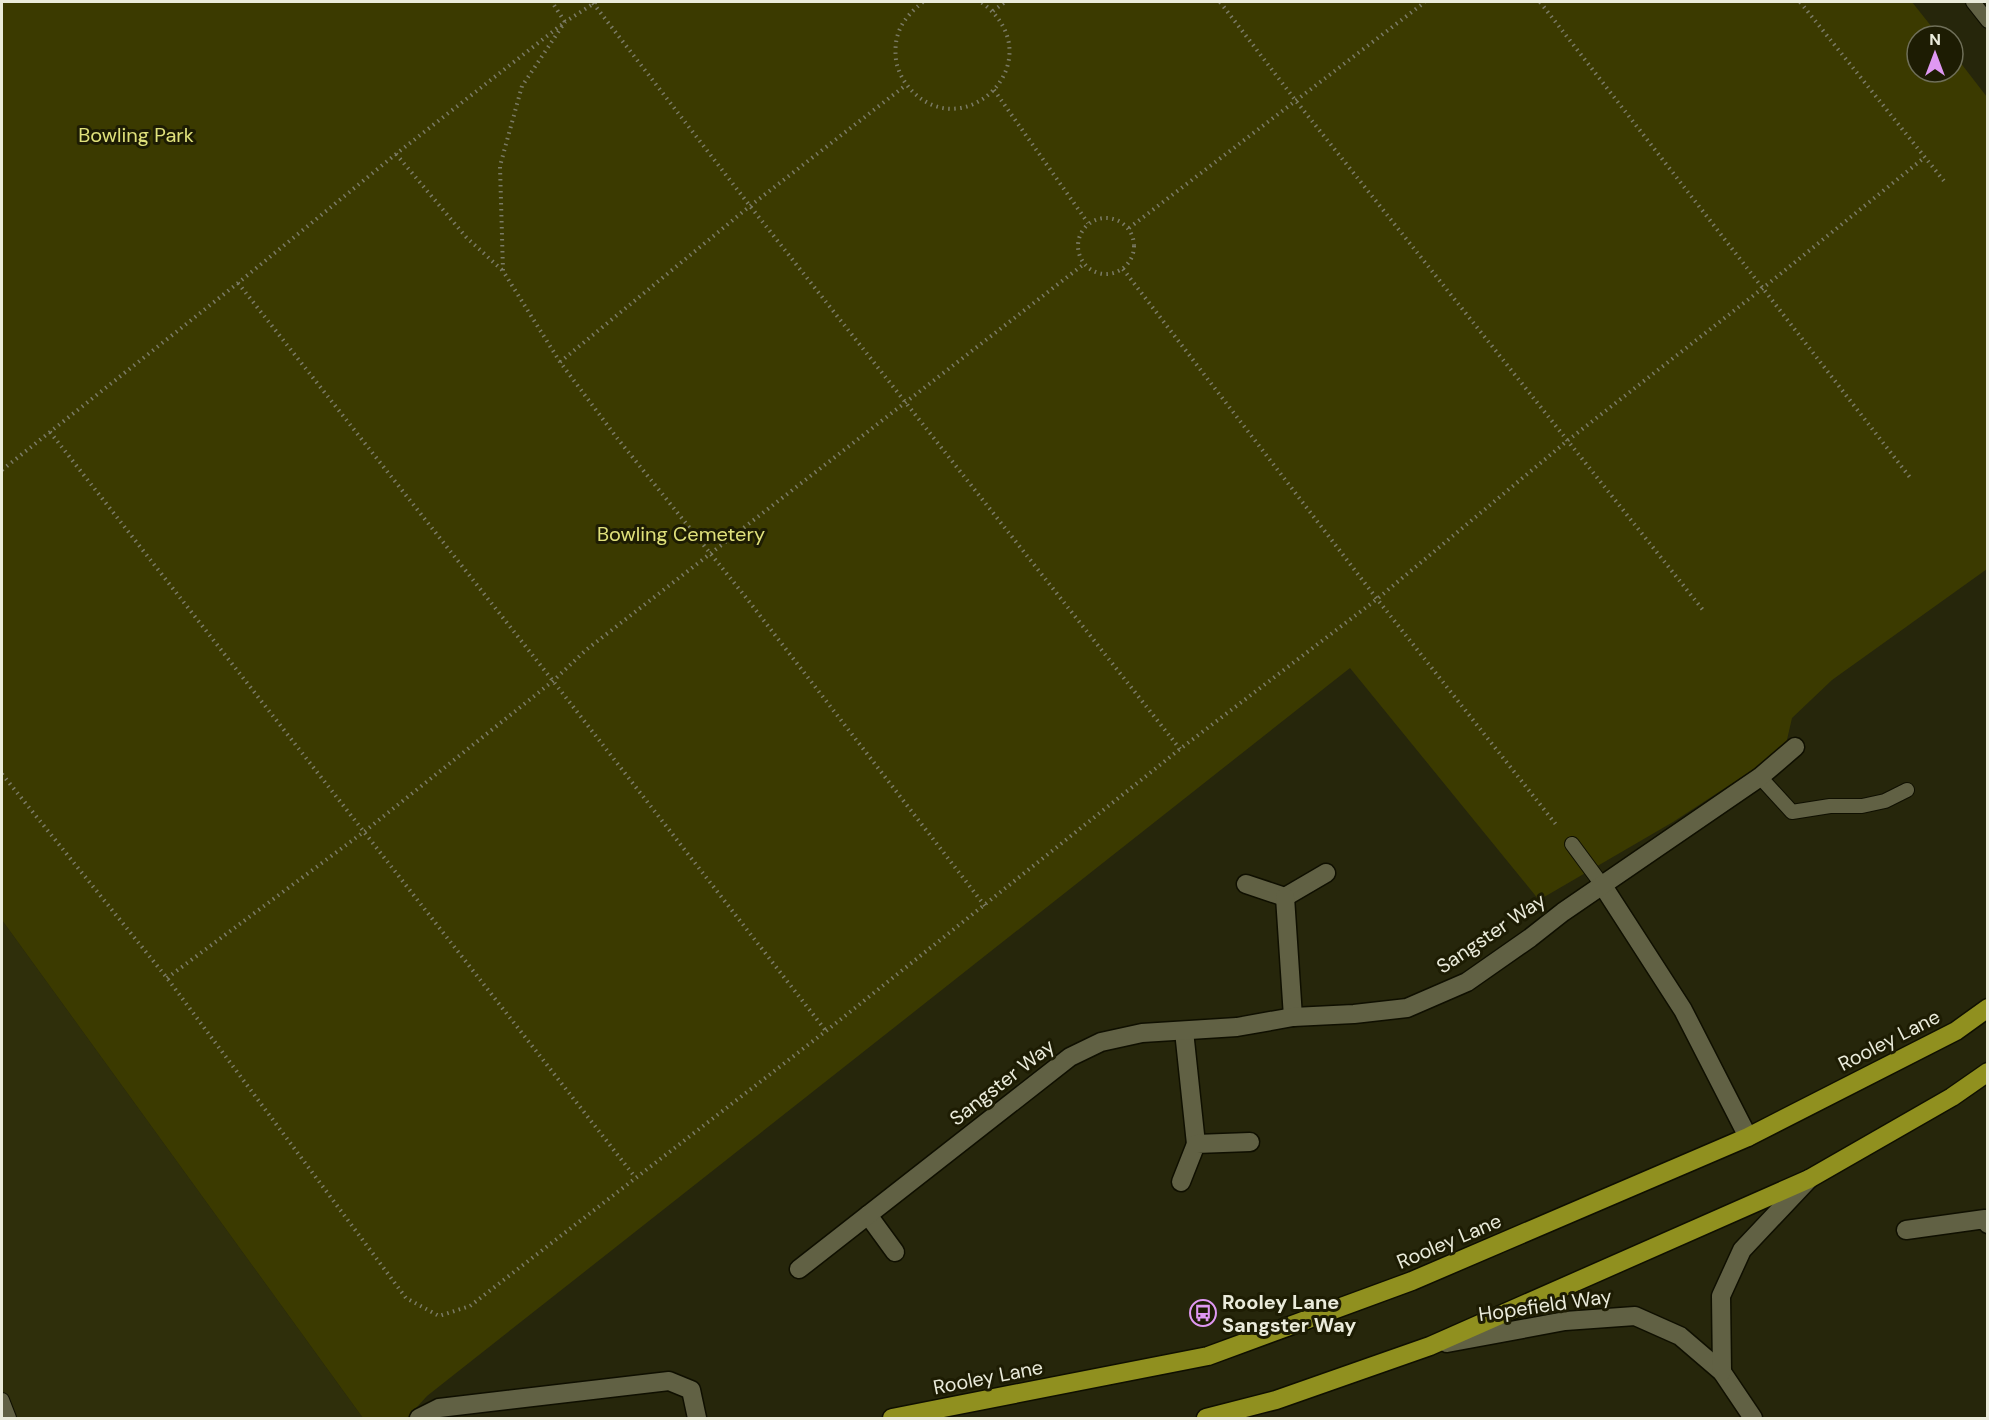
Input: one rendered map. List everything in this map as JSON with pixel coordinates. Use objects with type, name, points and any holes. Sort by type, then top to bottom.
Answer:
[{"type":"highway","name":"Rooley Lane","points":[[892,1419],[1208,1356],[1412,1281],[1748,1137],[1956,1032],[1988,1008]]},
{"type":"highway","points":[[1206,1419],[1276,1400],[1430,1346],[1809,1179],[1952,1097],[1988,1072]]},
{"type":"street","name":"Sangster Way","points":[[799,1269],[1070,1057],[1101,1042],[1142,1033],[1184,1032],[1293,1017],[1354,1014],[1407,1008],[1467,982],[1760,777],[1795,747]]},
{"type":"street","points":[[1246,884],[1285,897],[1326,873]]},
{"type":"street","points":[[1603,885],[1683,1010],[1748,1137]]},
{"type":"street","points":[[1285,897],[1293,1017]]},
{"type":"street","points":[[1181,1182],[1196,1144],[1184,1032]]},
{"type":"street","points":[[1196,1144],[1250,1142]]},
{"type":"street","points":[[1722,1372],[1721,1296],[1742,1250],[1809,1179]]},
{"type":"street","points":[[868,1215],[895,1252]]},
{"type":"street","points":[[1906,1230],[1985,1219],[1988,1224]]},
{"type":"street","name":"Hopefield Way","points":[[1430,1346],[1566,1321],[1635,1316],[1680,1336],[1722,1372],[1753,1419]]},
{"type":"street","points":[[419,1419],[439,1408],[669,1381],[691,1390],[698,1419]]},
{"type":"lane","points":[[1972,2],[1988,21]]},
{"type":"lane","points":[[1760,777],[1792,812],[1830,806],[1862,806],[1885,801],[1908,790]]},
{"type":"lane","points":[[1572,844],[1603,885]]},
{"type":"lane","points":[[2,1400],[9,1419]]},
{"type":"path","points":[[552,2],[566,22]]},
{"type":"path","points":[[2,470],[396,154],[594,2],[750,206],[1180,749]]},
{"type":"path","points":[[923,2],[909,12],[899,29],[895,48],[897,67],[906,85],[918,97],[932,105],[949,108],[966,107],[981,100],[994,90],[1004,76],[1009,59],[1009,41],[1004,24],[981,2]]},
{"type":"path","points":[[993,11],[1005,2]]},
{"type":"path","points":[[1220,2],[1703,610]]},
{"type":"path","points":[[1129,228],[1425,2]]},
{"type":"path","points":[[1540,2],[1912,480]]},
{"type":"path","points":[[1800,2],[1944,181]]},
{"type":"path","points":[[503,271],[500,166],[522,86],[566,22]]},
{"type":"path","points":[[560,362],[750,206],[906,85]]},
{"type":"path","points":[[994,90],[1088,223]]},
{"type":"path","points":[[396,154],[466,237],[503,271],[560,362],[617,438],[710,553],[985,906]]},
{"type":"path","points":[[2,774],[166,978],[406,1298],[439,1316],[470,1306],[826,1032],[1180,749],[1377,599],[1567,441],[1763,288],[1925,157]]},
{"type":"path","points":[[1114,218],[1129,228],[1134,245],[1133,254],[1130,262],[1123,269],[1107,274],[1091,270],[1084,264],[1077,248],[1078,238],[1088,223],[1096,219],[1114,218]]},
{"type":"path","points":[[166,978],[365,831],[553,681],[585,650],[1084,264]]},
{"type":"path","points":[[1123,269],[1377,599],[1572,844]]},
{"type":"path","points":[[238,283],[553,681],[826,1032]]},
{"type":"path","points":[[50,432],[636,1178]]},
{"type":"shaded area","points":[[2,920],[363,1418],[2,1418]]},
{"type":"green space","name":"Bowling Cemetery","points":[[2,2],[1912,2],[1929,24],[1905,24],[1905,84],[1965,84],[1965,69],[1987,97],[1987,569],[1832,680],[1792,718],[1786,744],[1751,771],[1673,822],[1539,900],[1350,668],[427,1396],[407,1418],[363,1418],[2,920]]},
{"type":"place","name":"Rooley Lane Sangster Way","points":[[1203,1313]]},
{"type":"park label","name":"Bowling Park","points":[[136,135]]}]
